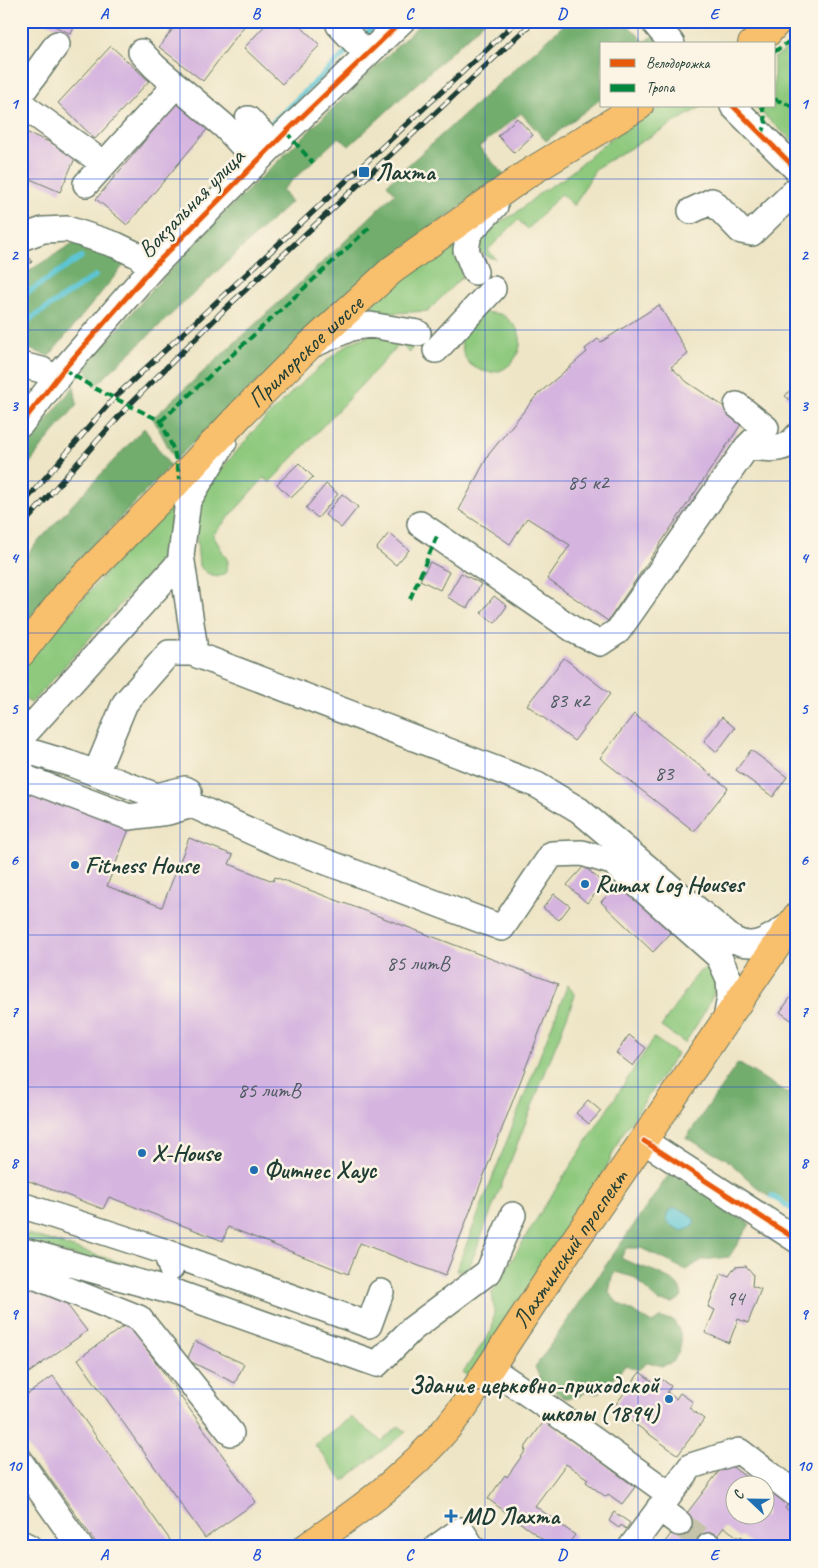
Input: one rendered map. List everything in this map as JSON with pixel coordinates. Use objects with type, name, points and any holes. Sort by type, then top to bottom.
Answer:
[{"type":"main road","points":[[755,42],[767,33],[778,21]]},
{"type":"main road","name":"Приморское шоссе","points":[[21,652],[68,593],[241,414],[308,347],[392,270],[527,174],[636,108]]},
{"type":"main road","name":"Лахтинский проспект","points":[[307,1547],[369,1502],[402,1475],[446,1429],[490,1368],[558,1265],[794,920]]},
{"type":"street","name":"Вокзальная улица","points":[[21,424],[152,268],[265,153],[402,21]]},
{"type":"street","points":[[653,21],[670,42]]},
{"type":"street","points":[[339,25],[367,54]]},
{"type":"street","points":[[21,94],[57,44]]},
{"type":"street","points":[[141,52],[155,67],[224,126],[265,153]]},
{"type":"street","points":[[86,184],[176,85]]},
{"type":"street","points":[[21,104],[104,164]]},
{"type":"street","points":[[735,108],[797,170]]},
{"type":"street","points":[[248,119],[265,153]]},
{"type":"street","points":[[475,272],[466,250],[469,233],[478,221],[527,174]]},
{"type":"street","points":[[690,211],[712,201],[741,231],[752,233],[797,190]]},
{"type":"street","points":[[21,238],[43,230],[67,230],[116,245],[137,255],[152,268]]},
{"type":"street","points":[[436,350],[493,289]]},
{"type":"street","points":[[308,347],[351,328],[370,325],[418,333]]},
{"type":"street","points":[[21,365],[42,370],[56,380]]},
{"type":"street","points":[[420,524],[578,632],[600,643],[618,631],[747,446],[766,428],[737,405]]},
{"type":"street","points":[[96,773],[125,702],[194,642],[181,555],[188,501],[241,414]]},
{"type":"street","points":[[747,446],[780,449],[792,442],[797,436]]},
{"type":"street","points":[[21,738],[182,561]]},
{"type":"street","points":[[181,653],[537,785],[579,810],[740,944],[753,945],[764,941],[794,920]]},
{"type":"street","points":[[21,749],[96,773],[157,796],[185,789],[232,805],[274,822],[294,837],[310,856]]},
{"type":"street","points":[[21,773],[28,779],[129,817],[168,812],[192,805],[310,856],[502,928],[552,854],[582,853],[612,862],[719,956],[729,979],[730,997],[726,1019]]},
{"type":"street","points":[[644,1141],[797,1240]]},
{"type":"street","points":[[21,1205],[166,1252],[369,1325],[381,1292]]},
{"type":"street","points":[[21,1250],[180,1294],[377,1364],[412,1329],[488,1272],[513,1215]]},
{"type":"street","points":[[166,1252],[180,1294]]},
{"type":"street","points":[[21,1271],[139,1318],[231,1433]]},
{"type":"street","points":[[490,1368],[550,1410],[571,1422],[664,1501],[679,1523]]},
{"type":"street","points":[[631,1547],[691,1466],[739,1451],[797,1495]]},
{"type":"street","points":[[21,1463],[80,1547]]},
{"type":"street","points":[[437,1547],[461,1530],[472,1547]]},
{"type":"street","points":[[21,1543],[29,1547]]},
{"type":"green space","points":[[423,21],[485,21],[349,146],[339,137],[282,190],[291,202],[95,386],[85,367],[158,283],[215,222]]},
{"type":"green space","points":[[568,21],[624,21],[645,42],[600,42],[600,100],[546,141],[521,113],[479,147],[504,175],[373,271],[175,460],[153,418],[395,193],[387,184]]},
{"type":"green space","points":[[654,35],[659,42],[645,42]]},
{"type":"green space","points":[[797,43],[797,145],[756,108],[776,108],[776,57]]},
{"type":"green space","points":[[660,108],[700,108],[596,168],[574,206],[561,194],[528,229],[518,220],[488,250],[496,259],[488,257],[479,251],[478,238],[495,224],[515,214],[541,192],[564,178],[620,131]]},
{"type":"green space","points":[[81,238],[128,260],[49,356],[21,346],[21,276]]},
{"type":"green space","points":[[456,239],[462,277],[428,311],[376,314],[370,311],[372,304],[381,291]]},
{"type":"green space","points":[[484,312],[500,314],[505,317],[517,329],[520,339],[516,358],[501,370],[491,372],[480,370],[470,364],[464,356],[461,335]]},
{"type":"green space","points":[[377,333],[414,341],[410,353],[400,344],[270,482],[264,478],[213,535],[228,561],[227,572],[217,577],[207,573],[199,566],[196,529],[199,510],[207,488],[259,425],[295,389],[351,342]]},
{"type":"green space","points":[[74,386],[77,405],[21,475],[21,453]]},
{"type":"green space","points":[[144,428],[170,466],[58,583],[21,628],[21,563],[33,547]]},
{"type":"green space","points":[[167,507],[172,511],[167,553],[31,703],[21,697],[21,669],[162,509]]},
{"type":"green space","points":[[706,969],[714,972],[719,977],[709,1003],[685,1043],[661,1027],[693,980],[700,971]]},
{"type":"green space","points":[[568,984],[575,996],[469,1268],[456,1271]]},
{"type":"green space","points":[[654,1038],[677,1054],[621,1136],[594,1194],[470,1379],[463,1372],[492,1330],[494,1311],[492,1293],[542,1210]]},
{"type":"green space","points":[[738,1063],[797,1099],[797,1214],[761,1191],[725,1158],[686,1138]]},
{"type":"green space","points":[[670,1173],[750,1224],[729,1257],[702,1260],[686,1270],[641,1248],[626,1248],[621,1258],[667,1277],[680,1289],[682,1297],[673,1303],[659,1302],[633,1277],[615,1272],[612,1277],[609,1293],[618,1303],[652,1323],[660,1318],[673,1320],[681,1336],[679,1351],[673,1362],[662,1366],[648,1362],[638,1370],[626,1365],[598,1394],[587,1391],[578,1397],[565,1398],[542,1383],[535,1367]]},
{"type":"green space","points":[[29,1234],[147,1271],[153,1277],[28,1243],[22,1236]]},
{"type":"green space","points":[[351,1417],[382,1441],[399,1426],[406,1432],[343,1481],[315,1445]]},
{"type":"water","points":[[674,1208],[686,1212],[693,1218],[695,1221],[691,1228],[682,1231],[670,1225],[666,1218],[668,1212]]},
{"type":"building","points":[[44,21],[77,21],[71,34]]},
{"type":"building","points":[[179,21],[248,21],[203,81],[159,47]]},
{"type":"building","points":[[269,21],[295,21],[320,45],[282,84],[244,48]]},
{"type":"building","points":[[111,46],[149,81],[95,139],[58,103]]},
{"type":"building","points":[[178,101],[209,127],[127,225],[96,199]]},
{"type":"building","points":[[517,118],[533,135],[514,153],[498,136]]},
{"type":"building","points":[[21,130],[77,154],[60,192],[21,175]]},
{"type":"building","points":[[27,254],[32,262],[21,269],[21,257]]},
{"type":"building","points":[[659,305],[688,354],[671,367],[687,382],[744,420],[608,621],[547,579],[570,545],[527,518],[510,544],[459,510],[489,454],[537,395],[587,352],[585,349],[598,339],[601,342]]},
{"type":"building","points":[[797,382],[797,406],[785,396]]},
{"type":"building","points":[[299,463],[313,477],[291,498],[277,484]]},
{"type":"building","points":[[326,484],[338,494],[318,518],[306,508]]},
{"type":"building","points":[[342,494],[358,507],[341,528],[325,515]]},
{"type":"building","points":[[389,533],[409,550],[396,565],[376,549]]},
{"type":"building","points":[[430,562],[449,572],[440,590],[420,580]]},
{"type":"building","points":[[461,573],[481,584],[467,608],[447,597]]},
{"type":"building","points":[[494,596],[507,606],[495,623],[481,613]]},
{"type":"building","points":[[564,658],[610,694],[574,741],[527,705]]},
{"type":"building","points":[[634,714],[728,788],[694,831],[600,758]]},
{"type":"building","points":[[722,717],[735,728],[717,752],[704,741]]},
{"type":"building","points":[[751,750],[787,777],[773,797],[736,770]]},
{"type":"building","points":[[28,784],[131,824],[107,886],[162,907],[189,838],[233,855],[229,864],[273,881],[275,877],[558,984],[445,1276],[360,1243],[348,1274],[228,1227],[223,1241],[109,1197],[103,1209],[21,1178],[21,802]]},
{"type":"building","name":"Rumax Log Houses","points":[[584,866],[604,884],[587,903],[567,885]]},
{"type":"building","points":[[619,883],[671,933],[653,952],[601,902]]},
{"type":"building","points":[[554,894],[570,906],[559,920],[543,908]]},
{"type":"building","points":[[797,989],[797,1024],[780,1012]]},
{"type":"building","points":[[629,1035],[646,1048],[633,1066],[616,1053]]},
{"type":"building","points":[[588,1100],[601,1111],[589,1124],[576,1113]]},
{"type":"building","points":[[746,1266],[753,1274],[752,1286],[761,1289],[748,1323],[738,1319],[729,1343],[705,1333],[715,1310],[708,1307],[721,1273],[729,1276],[735,1267]]},
{"type":"building","points":[[21,1280],[56,1290],[87,1331],[23,1377],[21,1374]]},
{"type":"building","points":[[128,1323],[256,1502],[205,1538],[78,1359]]},
{"type":"building","points":[[195,1341],[244,1364],[235,1383],[187,1360]]},
{"type":"building","points":[[640,1372],[654,1383],[659,1377],[671,1386],[667,1392],[676,1399],[680,1393],[693,1402],[689,1408],[704,1419],[678,1455],[613,1408]]},
{"type":"building","points":[[53,1376],[175,1547],[99,1547],[21,1438],[21,1399]]},
{"type":"building","points":[[545,1420],[635,1487],[622,1504],[608,1494],[606,1497],[586,1482],[588,1479],[566,1464],[535,1506],[575,1535],[566,1547],[553,1547],[488,1499],[505,1475],[507,1477]]},
{"type":"building","points":[[726,1462],[744,1476],[726,1476],[726,1526],[776,1526],[776,1493],[789,1503],[785,1508],[797,1516],[797,1547],[756,1547],[724,1527],[709,1547],[661,1547]]},
{"type":"building","points":[[614,1512],[630,1523],[626,1529],[621,1525],[619,1528],[609,1521]]},
{"type":"waterway","points":[[367,33],[379,21]]},
{"type":"waterway","points":[[272,123],[351,48]]},
{"type":"waterway","points":[[213,181],[240,153]]},
{"type":"waterway","points":[[21,297],[81,257]]},
{"type":"waterway","points":[[21,325],[95,276]]},
{"type":"waterway","points":[[772,1196],[797,1212]]},
{"type":"tunnel","points":[[679,1523],[709,1546]]},
{"type":"railway","points":[[21,506],[114,398],[517,21]]},
{"type":"railway","points":[[21,527],[129,405],[225,309],[534,21]]},
{"type":"marked path","points":[[776,51],[797,36]]},
{"type":"marked path","points":[[776,100],[797,108]]},
{"type":"marked path","points":[[762,108],[766,123],[762,135]]},
{"type":"marked path","points":[[286,132],[313,163]]},
{"type":"marked path","points":[[161,421],[370,227]]},
{"type":"marked path","points":[[64,369],[94,388],[161,421],[174,451],[180,479]]},
{"type":"marked path","points":[[410,599],[437,536]]},
{"type":"cycle path","points":[[21,424],[64,369],[152,268],[286,132],[402,21]]},
{"type":"cycle path","points":[[735,108],[797,170]]},
{"type":"cycle path","points":[[644,1141],[797,1240]]},
{"type":"place","name":"Лахта","points":[[364,172]]},
{"type":"place","name":"Fitness House","points":[[75,865]]},
{"type":"place","name":"Rumax Log Houses","points":[[585,884]]},
{"type":"place","name":"X-House","points":[[142,1153]]},
{"type":"place","name":"Фитнес Хаус","points":[[254,1170]]},
{"type":"place","name":"Здание церковно-приходской школы (1894)","points":[[669,1399]]},
{"type":"place","name":"MD Лахта","points":[[451,1516]]}]
